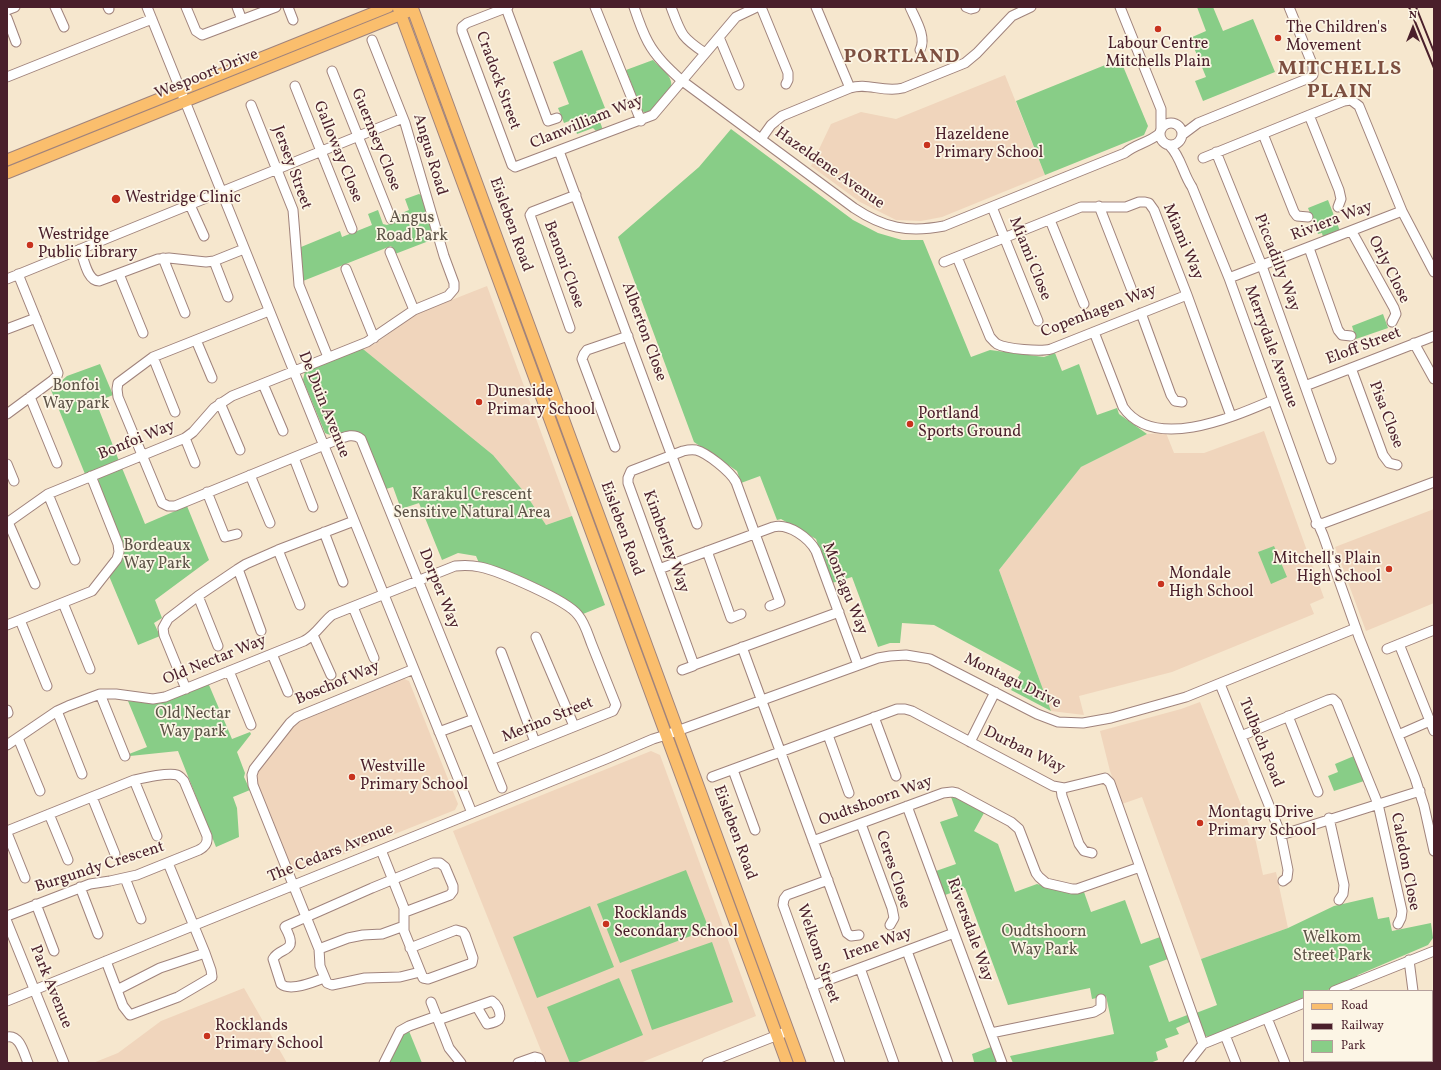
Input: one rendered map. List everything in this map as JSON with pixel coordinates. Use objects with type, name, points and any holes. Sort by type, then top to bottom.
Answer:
[{"type":"main road","name":"Wespoort Drive","points":[[7,160],[388,7]]},
{"type":"main road","name":"Wespoort Drive","points":[[7,173],[185,102],[400,11],[414,8]]},
{"type":"main road","name":"Eisleben Road","points":[[414,8],[800,1063]]},
{"type":"main road","name":"Eisleben Road","points":[[400,11],[787,1063]]},
{"type":"street","points":[[7,10],[15,7]]},
{"type":"street","points":[[55,7],[64,27]]},
{"type":"street","name":"De Duin Avenue","points":[[147,7],[472,813]]},
{"type":"street","points":[[186,7],[196,31],[202,35],[276,7]]},
{"type":"street","points":[[237,7],[242,20]]},
{"type":"street","points":[[288,7],[293,20]]},
{"type":"street","points":[[507,7],[548,121],[557,118]]},
{"type":"street","name":"Cradock Street","points":[[507,7],[467,23],[462,28],[462,31],[513,167]]},
{"type":"street","points":[[595,7],[640,120]]},
{"type":"street","name":"Hazeldene Avenue","points":[[634,7],[647,41],[666,66],[681,80],[854,208],[869,218],[892,227],[915,230],[944,226],[1125,153],[1151,145],[1168,145]]},
{"type":"street","points":[[671,7],[682,35],[705,53]]},
{"type":"street","name":"Clanwilliam Way","points":[[513,167],[653,115],[681,80],[736,17],[741,13],[757,7]]},
{"type":"street","points":[[761,7],[788,73],[788,80],[786,84]]},
{"type":"street","points":[[816,7],[850,88]]},
{"type":"street","points":[[910,7],[921,35],[922,42],[920,50]]},
{"type":"street","points":[[761,139],[771,125],[782,116],[850,88],[859,86],[894,90],[960,65],[977,53],[1012,16],[1030,7]]},
{"type":"street","points":[[1120,7],[1161,109],[1177,125],[1182,132],[1182,137]]},
{"type":"street","points":[[1160,132],[1162,127],[1168,123],[1177,125],[1198,123],[1309,78],[1313,75],[1313,66],[1289,7]]},
{"type":"street","points":[[7,18],[16,42]]},
{"type":"street","points":[[7,77],[152,19]]},
{"type":"street","points":[[719,37],[740,85]]},
{"type":"street","name":"Angus Road","points":[[294,371],[374,338],[414,310],[448,296],[455,286],[444,256],[403,118],[372,40]]},
{"type":"street","name":"Guernsey Close","points":[[332,71],[391,219]]},
{"type":"street","name":"Galloway Close","points":[[295,86],[352,229]]},
{"type":"street","points":[[1203,158],[1346,100],[1356,102],[1359,106],[1402,211],[1434,272]]},
{"type":"street","name":"Jersey Street","points":[[251,105],[294,215],[299,285],[328,358]]},
{"type":"street","points":[[1161,109],[1161,140],[1168,145],[1177,144],[1182,137],[1198,123]]},
{"type":"street","points":[[1309,115],[1339,190],[1341,199],[1338,207]]},
{"type":"street","points":[[7,279],[403,118]]},
{"type":"street","name":"Hazeldene Avenue","points":[[1125,153],[1128,150],[1148,141],[1160,132]]},
{"type":"street","points":[[1263,134],[1294,212],[1297,216],[1308,217]]},
{"type":"street","name":"Merrydale Avenue","points":[[1182,137],[1183,158],[1192,187]]},
{"type":"street","name":"Merrydale Avenue","points":[[1168,145],[1176,153],[1192,187],[1229,278],[1317,522],[1319,536],[1330,569],[1348,617],[1356,631],[1420,790],[1434,851]]},
{"type":"street","name":"Alberton Close","points":[[559,150],[696,524]]},
{"type":"street","name":"Piccadilly Way","points":[[1216,152],[1262,266],[1332,460]]},
{"type":"street","name":"Benoni Close","points":[[570,328],[530,215],[532,212],[576,195]]},
{"type":"street","name":"Miami Way","points":[[944,262],[1081,207],[1126,207],[1142,202],[1149,203],[1152,206],[1188,295],[1231,416]]},
{"type":"street","points":[[190,204],[204,236]]},
{"type":"street","points":[[1099,206],[1131,288]]},
{"type":"street","name":"Miami Close","points":[[992,207],[1038,322]]},
{"type":"street","name":"Riviera Way","points":[[1229,278],[1352,232],[1402,211]]},
{"type":"street","points":[[1050,220],[1084,304]]},
{"type":"street","name":"Orly Close","points":[[1352,232],[1394,308],[1396,314],[1392,322]]},
{"type":"street","points":[[1309,248],[1338,330],[1342,335],[1351,336]]},
{"type":"street","points":[[80,249],[90,275],[93,279],[99,281],[163,258],[206,262],[214,261],[244,249]]},
{"type":"street","points":[[390,252],[414,310]]},
{"type":"street","name":"Copenhagen Way","points":[[957,257],[992,340],[997,344],[1008,347],[1043,351],[1051,350],[1188,295]]},
{"type":"street","points":[[163,258],[185,313]]},
{"type":"street","points":[[214,261],[228,297]]},
{"type":"street","points":[[346,269],[374,338]]},
{"type":"street","points":[[7,414],[53,380],[58,373],[18,274]]},
{"type":"street","points":[[119,274],[143,333]]},
{"type":"street","points":[[142,456],[118,397],[118,383],[152,357],[269,311]]},
{"type":"street","points":[[1141,313],[1171,395],[1175,401],[1182,402]]},
{"type":"street","points":[[7,329],[36,318]]},
{"type":"street","points":[[1094,332],[1120,402],[1126,412],[1141,424],[1154,428],[1192,428],[1209,424],[1273,400]]},
{"type":"street","points":[[615,447],[582,359],[587,350],[628,336]]},
{"type":"street","name":"Eloff Street","points":[[1305,386],[1434,336]]},
{"type":"street","points":[[196,340],[212,378]]},
{"type":"street","points":[[1414,343],[1434,379]]},
{"type":"street","points":[[152,357],[175,412]]},
{"type":"street","name":"Pisa Close","points":[[1351,368],[1383,455],[1389,463],[1397,465]]},
{"type":"street","name":"Bonfoi Way","points":[[8,523],[48,494],[186,438],[220,403],[294,371]]},
{"type":"street","points":[[263,384],[283,431]]},
{"type":"street","points":[[30,397],[57,463]]},
{"type":"street","points":[[220,403],[240,450]]},
{"type":"street","name":"Dorper Way","points":[[142,456],[162,503],[168,506],[175,506],[352,435],[361,439],[502,788]]},
{"type":"street","points":[[186,438],[195,464]]},
{"type":"street","points":[[672,455],[686,450],[699,451],[727,470],[736,482],[780,602],[770,606]]},
{"type":"street","name":"Kimberley Way","points":[[672,455],[634,470],[629,474],[627,480],[694,664]]},
{"type":"street","points":[[294,458],[313,507]]},
{"type":"street","points":[[7,464],[14,481]]},
{"type":"street","points":[[250,475],[270,523]]},
{"type":"street","points":[[7,625],[92,591],[117,559],[119,552],[118,544],[91,476]]},
{"type":"street","points":[[1317,522],[1324,523],[1434,482]]},
{"type":"street","points":[[207,492],[225,538],[237,534]]},
{"type":"street","points":[[48,494],[75,560]]},
{"type":"street","points":[[186,689],[164,635],[163,628],[168,619],[238,568],[278,550],[354,521]]},
{"type":"street","points":[[8,523],[35,584]]},
{"type":"street","name":"Montagu Way","points":[[659,569],[773,527],[783,526],[790,529],[810,542],[816,551],[858,665]]},
{"type":"street","points":[[324,532],[343,582]]},
{"type":"street","points":[[278,550],[300,605]]},
{"type":"street","points":[[707,551],[731,618],[741,614]]},
{"type":"street","name":"Old Nectar Way","points":[[7,745],[57,711],[68,706],[100,694],[116,694],[157,699],[186,689],[304,641],[313,635],[332,615],[455,566],[465,565],[492,570],[561,601],[575,611],[584,624],[616,705],[615,708]]},
{"type":"street","points":[[238,568],[261,631]]},
{"type":"street","points":[[198,596],[218,646]]},
{"type":"street","points":[[63,603],[90,669]]},
{"type":"street","points":[[353,607],[374,658]]},
{"type":"street","points":[[682,670],[694,664],[838,612]]},
{"type":"street","points":[[20,620],[46,686]]},
{"type":"street","points":[[1387,649],[1434,630]]},
{"type":"street","name":"Montagu Drive","points":[[666,735],[878,658],[906,655],[936,662],[1047,718],[1058,722],[1094,722],[1186,697],[1356,631]]},
{"type":"street","points":[[313,635],[331,675]]},
{"type":"street","points":[[536,637],[574,726]]},
{"type":"street","points":[[1399,644],[1434,731]]},
{"type":"street","points":[[742,647],[847,933],[851,936],[859,936]]},
{"type":"street","points":[[501,652],[535,742]]},
{"type":"street","points":[[272,654],[288,692]]},
{"type":"street","name":"Boschof Way","points":[[324,978],[320,966],[319,949],[253,785],[252,775],[254,769],[290,723],[297,717],[414,669]]},
{"type":"street","points":[[229,671],[251,725]]},
{"type":"street","name":"Tulbach Road","points":[[1220,684],[1281,835],[1288,870],[1287,878],[1283,881]]},
{"type":"street","points":[[970,742],[995,692]]},
{"type":"street","points":[[100,694],[125,756]]},
{"type":"street","name":"Caledon Close","points":[[1288,716],[1328,700],[1335,700],[1339,706],[1378,804],[1402,911],[1398,924]]},
{"type":"street","name":"Merino Street","points":[[491,760],[613,711],[615,708]]},
{"type":"street","name":"Durban Way","points":[[712,777],[897,709],[909,709],[1053,786],[1061,788],[1105,778],[1112,788],[1203,1044]]},
{"type":"street","points":[[57,711],[82,774]]},
{"type":"street","points":[[1241,736],[1288,716],[1318,792]]},
{"type":"street","points":[[874,717],[896,776]]},
{"type":"street","points":[[439,732],[474,719]]},
{"type":"street","points":[[1398,735],[1430,722]]},
{"type":"street","points":[[828,734],[849,794]]},
{"type":"street","name":"The Cedars Avenue","points":[[7,1001],[666,735]]},
{"type":"street","points":[[18,738],[40,791]]},
{"type":"street","points":[[733,770],[755,830]]},
{"type":"street","name":"Burgundy Crescent","points":[[7,832],[134,780],[173,774],[181,778],[186,785],[208,836],[208,841],[205,847],[168,863],[137,875],[80,887],[7,916]]},
{"type":"street","points":[[134,780],[157,836]]},
{"type":"street","points":[[1061,788],[1062,796],[1079,844],[1084,851],[1092,853]]},
{"type":"street","points":[[1281,835],[1329,818],[1420,790]]},
{"type":"street","name":"Oudtshoorn Way","points":[[813,841],[943,793],[952,792],[957,793],[1004,818],[1019,829],[1036,873],[1041,880],[1046,883],[1072,889],[1081,888],[1140,867]]},
{"type":"street","points":[[92,797],[115,854]]},
{"type":"street","name":"Riversdale Way","points":[[907,806],[1002,1063]]},
{"type":"street","points":[[49,814],[68,860]]},
{"type":"street","points":[[1329,818],[1344,885],[1343,894],[1339,900]]},
{"type":"street","name":"Ceres Close","points":[[861,824],[892,908],[894,918],[890,925]]},
{"type":"street","points":[[7,832],[25,878]]},
{"type":"street","points":[[381,850],[405,912],[404,926],[406,938],[410,948],[420,972],[423,978],[428,979],[472,963],[473,954],[465,934],[460,930],[456,930],[410,948]]},
{"type":"street","points":[[106,961],[123,1006],[131,1015],[167,1002],[209,980],[212,976],[205,954],[168,863]]},
{"type":"street","points":[[405,912],[450,895],[453,891],[453,886],[445,867],[440,863],[433,863],[393,879],[285,927],[289,934],[290,945],[286,950],[275,956],[274,963],[281,984],[288,988],[304,985],[324,978],[327,983],[332,985],[365,978],[400,977],[420,972]]},
{"type":"street","points":[[125,878],[141,919]]},
{"type":"street","name":"Welkom Street","points":[[828,880],[788,895],[784,902],[784,909],[840,1063]]},
{"type":"street","points":[[80,887],[98,934]]},
{"type":"street","points":[[36,904],[54,950]]},
{"type":"street","name":"Park Avenue","points":[[7,922],[64,1063]]},
{"type":"street","points":[[319,949],[348,938],[382,934],[404,926]]},
{"type":"street","name":"Irene Way","points":[[812,986],[954,933]]},
{"type":"street","points":[[907,951],[948,1063]]},
{"type":"street","points":[[1339,990],[1354,987],[1409,960],[1434,951]]},
{"type":"street","points":[[117,990],[160,968],[205,954]]},
{"type":"street","points":[[1409,960],[1413,990]]},
{"type":"street","points":[[860,968],[894,1063]]},
{"type":"street","points":[[991,1033],[1094,1012],[1100,1008],[1101,999]]},
{"type":"street","points":[[431,1002],[449,1048],[461,1063]]},
{"type":"street","points":[[1188,1063],[1203,1044],[1303,1003]]},
{"type":"street","points":[[384,1063],[400,1031],[409,1026],[477,1007]]},
{"type":"street","points":[[1267,1018],[1285,1063]]},
{"type":"street","points":[[707,1063],[788,1031]]},
{"type":"street","points":[[1225,1035],[1236,1063]]},
{"type":"street","points":[[7,1037],[11,1036],[16,1039],[28,1063]]},
{"type":"street","points":[[521,1062],[536,1057],[539,1058],[541,1063]]},
{"type":"shaded area","name":"Hazeldene Primary School","points":[[1005,75],[1045,175],[942,217],[921,221],[896,220],[860,202],[811,166],[831,124],[861,112],[896,119]]},
{"type":"shaded area","name":"Duneside Primary School","points":[[487,286],[572,516],[546,525],[525,493],[493,455],[363,349],[375,344],[416,314]]},
{"type":"shaded area","name":"Mondale High School","points":[[1264,431],[1324,598],[1310,604],[1314,614],[1172,672],[1079,696],[1084,715],[1051,711],[999,570],[1081,467],[1147,434],[1166,433],[1174,453],[1204,453]]},
{"type":"shaded area","name":"Mitchell's Plain High School","points":[[1434,509],[1434,603],[1366,631],[1335,547]]},
{"type":"shaded area","name":"Westville Primary School","points":[[402,678],[409,681],[458,804],[455,810],[299,872],[293,870],[257,782],[258,772],[293,726],[303,718]]},
{"type":"shaded area","name":"Montagu Drive Primary School","points":[[1200,702],[1256,842],[1263,875],[1276,872],[1288,928],[1201,959],[1142,797],[1122,804],[1110,771],[1100,731],[1181,709]]},
{"type":"shaded area","name":"Rocklands Secondary School","points":[[651,751],[660,755],[756,1016],[640,1063],[546,1063],[453,831]]},
{"type":"shaded area","name":"Rocklands Primary School","points":[[244,988],[287,1063],[93,1063],[118,1053],[161,1021]]},
{"type":"green space","points":[[1197,7],[1213,7],[1223,31],[1253,19],[1275,72],[1203,101],[1195,81],[1206,77],[1190,38],[1206,31]]},
{"type":"green space","points":[[582,50],[605,108],[596,111],[603,130],[597,132],[593,128],[577,134],[572,120],[564,123],[558,108],[569,104],[553,62]]},
{"type":"green space","points":[[1120,59],[1148,126],[1144,135],[1045,175],[1016,101]]},
{"type":"green space","points":[[653,60],[668,75],[671,87],[650,111],[646,113],[642,111],[626,70]]},
{"type":"green space","name":"Portland Sports Ground","points":[[731,129],[853,220],[878,233],[902,240],[923,240],[971,357],[990,350],[1044,357],[1055,353],[1062,371],[1079,364],[1097,415],[1117,408],[1119,414],[1147,434],[1081,467],[999,570],[1051,711],[1011,690],[1021,672],[934,625],[902,623],[900,643],[890,643],[878,647],[852,577],[832,583],[816,539],[781,519],[777,520],[760,476],[741,483],[737,471],[694,442],[618,237],[699,167]]},
{"type":"green space","name":"Angus Road Park","points":[[419,194],[421,195],[434,239],[395,254],[391,246],[303,281],[301,247],[340,231],[342,237],[372,225],[368,214],[378,210],[383,224],[387,225],[394,222],[395,216],[409,210],[405,199]]},
{"type":"green space","points":[[1328,200],[1340,231],[1323,237],[1322,233],[1318,234],[1308,208]]},
{"type":"green space","points":[[1383,314],[1388,328],[1356,339],[1352,326]]},
{"type":"green space","name":"Karakul Crescent Sensitive Natural Area","points":[[363,349],[493,455],[525,493],[546,525],[572,516],[605,605],[583,614],[574,605],[552,591],[490,565],[479,563],[476,556],[458,553],[442,560],[419,503],[401,509],[393,487],[386,489],[366,439],[360,434],[350,431],[336,435],[325,433],[303,380],[305,371]]},
{"type":"green space","name":"Bonfoi Way park","points":[[100,364],[113,395],[96,402],[119,461],[85,474],[51,390],[67,376]]},
{"type":"green space","name":"Bordeaux Way Park","points":[[122,468],[145,524],[187,506],[209,560],[155,600],[162,618],[154,623],[160,636],[138,645],[109,576],[123,552],[123,548],[98,480],[99,478]]},
{"type":"green space","points":[[1274,546],[1287,577],[1271,584],[1258,552]]},
{"type":"green space","name":"Old Nectar Way park","points":[[208,684],[232,739],[250,732],[251,734],[237,752],[245,773],[244,777],[250,790],[233,797],[237,808],[239,837],[216,847],[178,751],[130,756],[129,754],[147,747],[128,701],[159,703]]},
{"type":"green space","points":[[1354,756],[1364,781],[1334,791],[1328,776],[1338,772],[1335,764]]},
{"type":"green space","name":"Oudtshoorn Way Park","points":[[951,797],[957,798],[984,813],[974,831],[998,844],[1015,892],[1037,884],[1067,893],[1084,892],[1091,912],[1125,900],[1141,944],[1160,937],[1168,959],[1149,966],[1169,1022],[1190,1014],[1192,1021],[1176,1028],[1179,1034],[1165,1039],[1168,1047],[1156,1052],[1158,1060],[1150,1063],[1013,1063],[1010,1056],[1114,1034],[1106,996],[1092,999],[1090,988],[1008,1005],[965,888],[945,895],[936,871],[956,864],[940,822],[958,816]]},
{"type":"green space","points":[[686,870],[709,929],[620,963],[597,904]]},
{"type":"green space","name":"Welkom Street Park","points":[[1373,897],[1378,919],[1389,917],[1392,931],[1431,923],[1433,938],[1428,945],[1358,975],[1355,979],[1328,990],[1303,990],[1303,999],[1210,1037],[1205,1036],[1196,1013],[1217,1005],[1201,959],[1288,928],[1334,906]]},
{"type":"green space","points":[[590,906],[614,967],[537,998],[513,937]]},
{"type":"green space","points":[[712,942],[733,1002],[652,1030],[631,970]]},
{"type":"green space","points":[[619,978],[643,1035],[575,1063],[570,1063],[547,1007]]},
{"type":"green space","points":[[409,1031],[422,1063],[388,1063],[402,1035]]},
{"type":"green space","points":[[991,1047],[997,1063],[972,1063],[974,1062],[972,1054]]},
{"type":"railway","points":[[1409,7],[1434,68]]},
{"type":"railway","points":[[1416,7],[1434,52]]},
{"type":"place","name":"Labour Centre Mitchells Plain","points":[[1158,29]]},
{"type":"place","name":"The Children's Movement","points":[[1278,38]]},
{"type":"place","name":"Hazeldene Primary School","points":[[927,145]]},
{"type":"place","name":"Westridge Clinic","points":[[116,199]]},
{"type":"place","name":"Westridge Public Library","points":[[30,245]]},
{"type":"place","name":"Duneside Primary School","points":[[479,402]]},
{"type":"place","name":"Portland Sports Ground","points":[[910,424]]},
{"type":"place","name":"Mitchell's Plain High School","points":[[1389,569]]},
{"type":"place","name":"Mondale High School","points":[[1161,584]]},
{"type":"place","name":"Westville Primary School","points":[[352,777]]},
{"type":"place","name":"Montagu Drive Primary School","points":[[1200,823]]},
{"type":"place","name":"Rocklands Secondary School","points":[[606,924]]},
{"type":"place","name":"Rocklands Primary School","points":[[207,1036]]},
{"type":"district","name":"PORTLAND","points":[[902,58]]},
{"type":"district","name":"MITCHELLS PLAIN","points":[[1340,82]]}]
